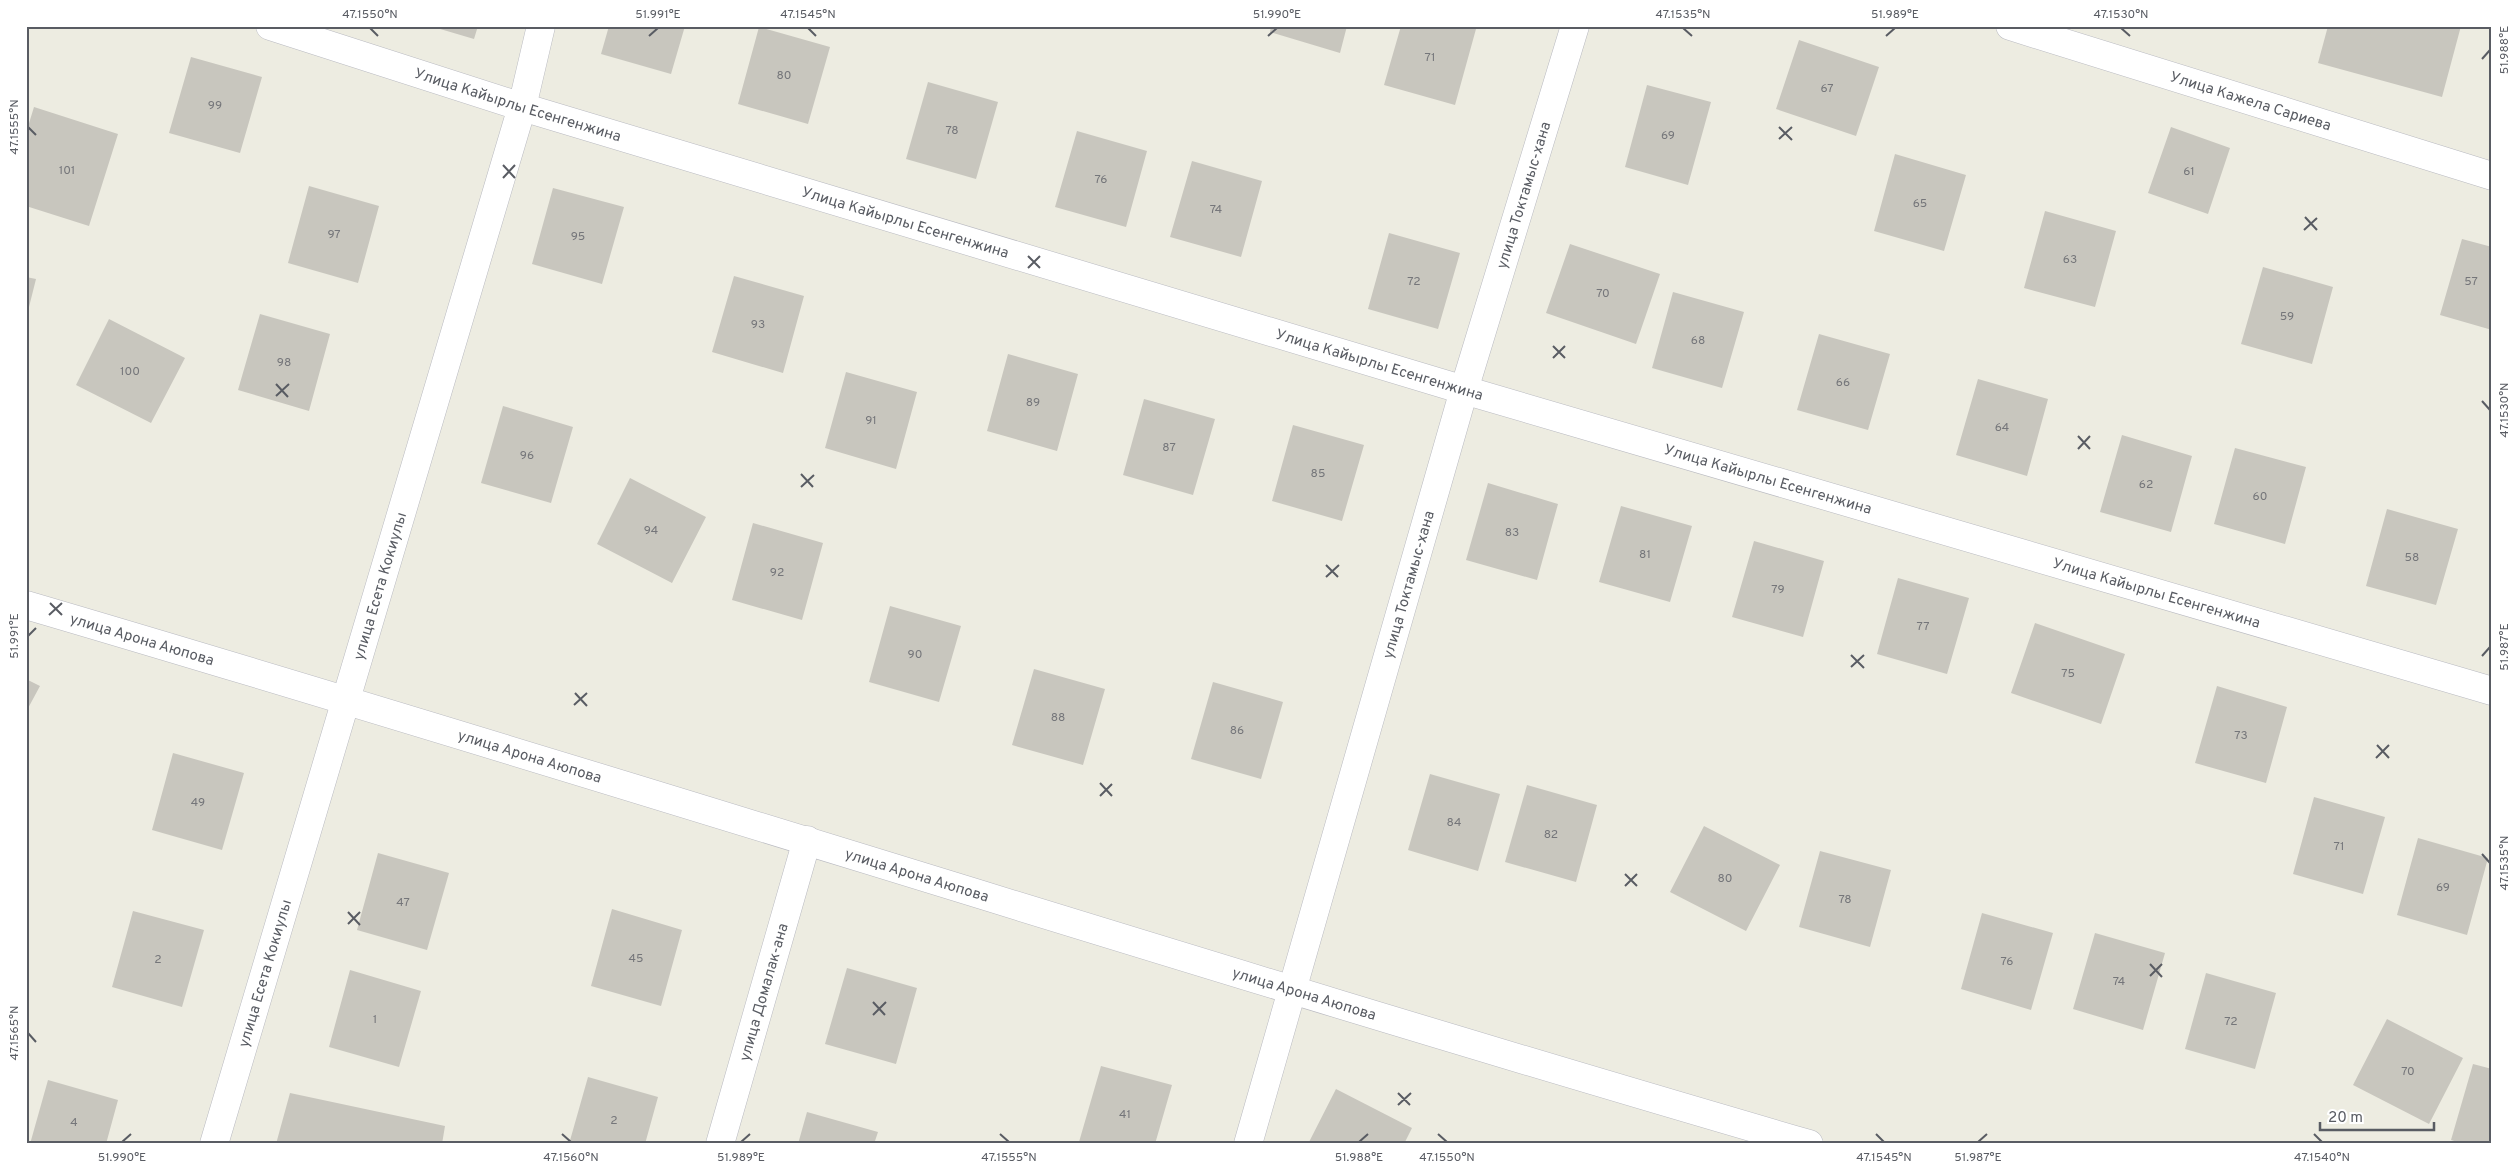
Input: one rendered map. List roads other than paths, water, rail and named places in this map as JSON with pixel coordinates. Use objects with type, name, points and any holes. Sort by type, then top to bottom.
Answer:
[{"type":"street","name":"Улица Кайырлы Есенгенжина","points":[[270,26],[522,107],[1464,390],[2492,691]]},
{"type":"street","name":"улица Есета Кокиулы","points":[[214,1144],[522,107],[541,26]]},
{"type":"street","name":"улица Токтамыс-хана","points":[[1248,1144],[1464,390],[1575,26]]},
{"type":"street","name":"Улица Кажела Сариева","points":[[2010,26],[2492,176]]},
{"type":"street","name":"улица Арона Аюпова","points":[[26,605],[346,699],[807,840],[1763,1137],[1809,1144]]},
{"type":"street","name":"улица Домалак-ана","points":[[720,1144],[807,840]]}]
